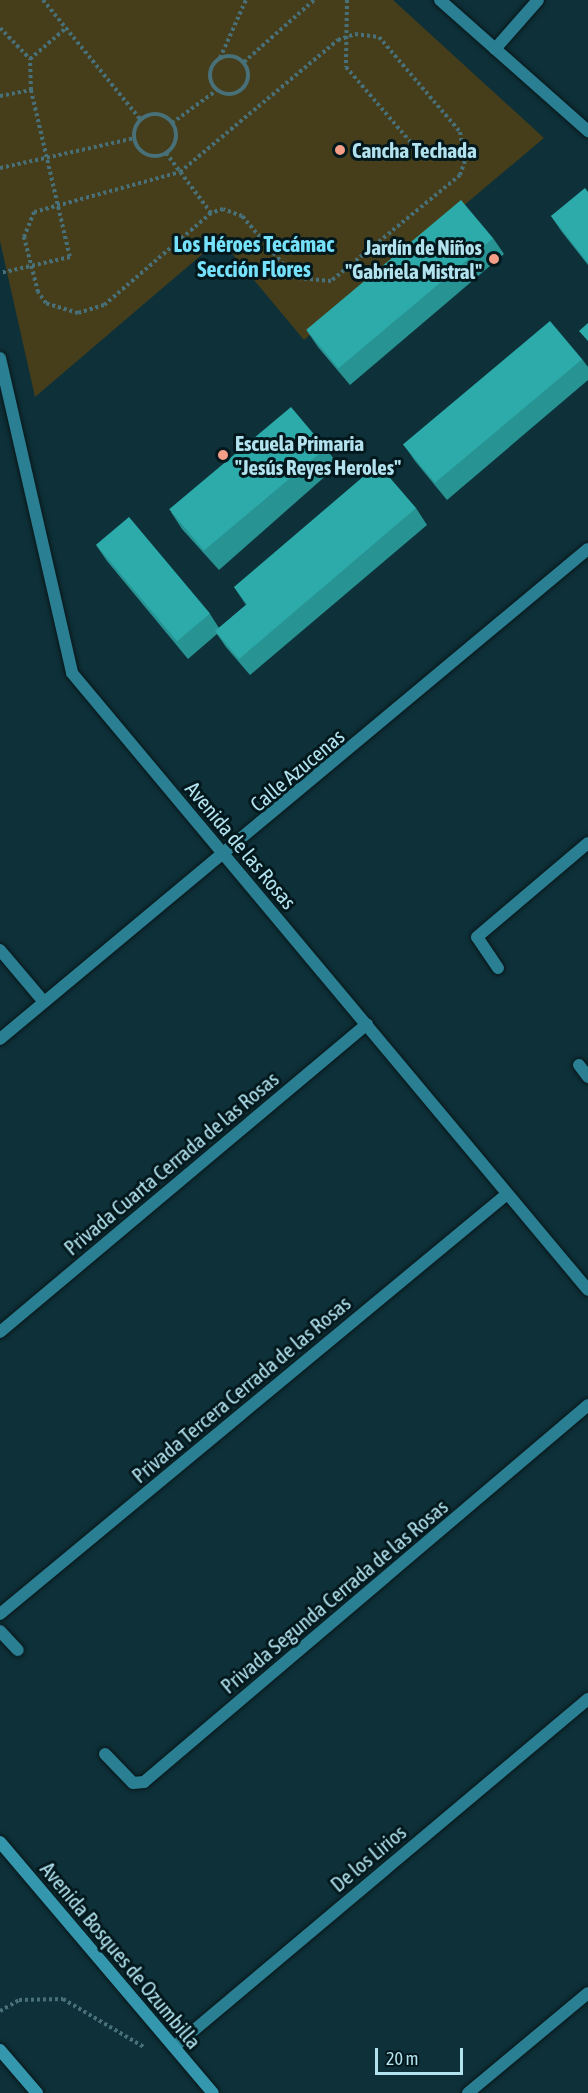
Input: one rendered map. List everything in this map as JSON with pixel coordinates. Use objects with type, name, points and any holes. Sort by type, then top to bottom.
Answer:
[{"type":"main road","name":"Avenida Bosques de Ozumbilla","points":[[0,1842],[213,2093]]},
{"type":"main road","points":[[0,2049],[37,2093]]},
{"type":"street","points":[[440,0],[588,131]]},
{"type":"street","points":[[495,49],[538,0]]},
{"type":"street","name":"Avenida de las Rosas","points":[[0,358],[72,673],[588,1290]]},
{"type":"street","name":"Calle Azucenas","points":[[0,1039],[224,857],[588,549]]},
{"type":"street","points":[[498,968],[477,937],[588,843]]},
{"type":"street","points":[[0,950],[44,1002]]},
{"type":"street","name":"Privada Cuarta Cerrada de las Rosas","points":[[0,1332],[367,1024]]},
{"type":"street","points":[[579,1065],[588,1077]]},
{"type":"street","name":"Privada Tercera Cerrada de las Rosas","points":[[0,1614],[507,1194]]},
{"type":"street","name":"Privada Segunda Cerrada de las Rosas","points":[[105,1754],[133,1783],[144,1782],[588,1405]]},
{"type":"street","points":[[0,1631],[18,1650]]},
{"type":"street","name":"De los Lirios","points":[[174,2047],[588,1699]]},
{"type":"street","points":[[468,2093],[588,1993]]},
{"type":"path","points":[[43,0],[141,120]]},
{"type":"path","points":[[244,62],[249,75],[245,87],[228,95],[217,90],[210,74],[220,58],[246,0]]},
{"type":"path","points":[[244,62],[314,0]]},
{"type":"path","points":[[347,0],[346,67],[426,160]]},
{"type":"path","points":[[0,28],[30,59],[31,90],[70,257],[0,273]]},
{"type":"path","points":[[30,59],[66,28]]},
{"type":"path","points":[[347,37],[379,37],[460,132],[465,161],[460,175],[331,281],[319,283],[295,278],[242,216],[223,209],[211,213],[92,311],[78,313],[46,303],[31,266],[26,223],[34,212],[180,172],[347,37]]},
{"type":"path","points":[[220,58],[244,62]]},
{"type":"path","points":[[0,96],[31,90]]},
{"type":"path","points":[[172,123],[217,90]]},
{"type":"path","points":[[135,138],[141,120],[154,114],[172,123],[176,136],[165,153]]},
{"type":"path","points":[[0,168],[135,138]]},
{"type":"path","points":[[135,138],[146,154],[165,153]]},
{"type":"path","points":[[165,153],[211,213]]},
{"type":"path","points":[[0,2011],[19,2000],[63,1999],[150,2051]]},
{"type":"shaded area","points":[[0,0],[393,0],[544,138],[304,340],[220,239],[35,397],[0,241]]},
{"type":"building","points":[[585,188],[588,192],[588,263],[551,216]]},
{"type":"building","points":[[461,200],[493,238],[338,368],[306,330]]},
{"type":"building","points":[[550,321],[582,359],[435,483],[403,444]]},
{"type":"building","points":[[588,323],[588,341],[579,331]]},
{"type":"building","points":[[291,407],[326,448],[204,551],[169,509]]},
{"type":"building","points":[[378,464],[416,508],[239,659],[215,631],[247,604],[234,587]]},
{"type":"building","points":[[129,517],[210,614],[177,641],[96,545]]},
{"type":"place","name":"Cancha Techada","points":[[340,150]]},
{"type":"place","name":"Jardín de Niños \"Gabriela Mistral\"","points":[[494,259]]},
{"type":"place","name":"Escuela Primaria \"Jesús Reyes Heroles\"","points":[[223,455]]},
{"type":"district","name":"Los Héroes Tecámac Sección Flores","points":[[254,256]]}]
